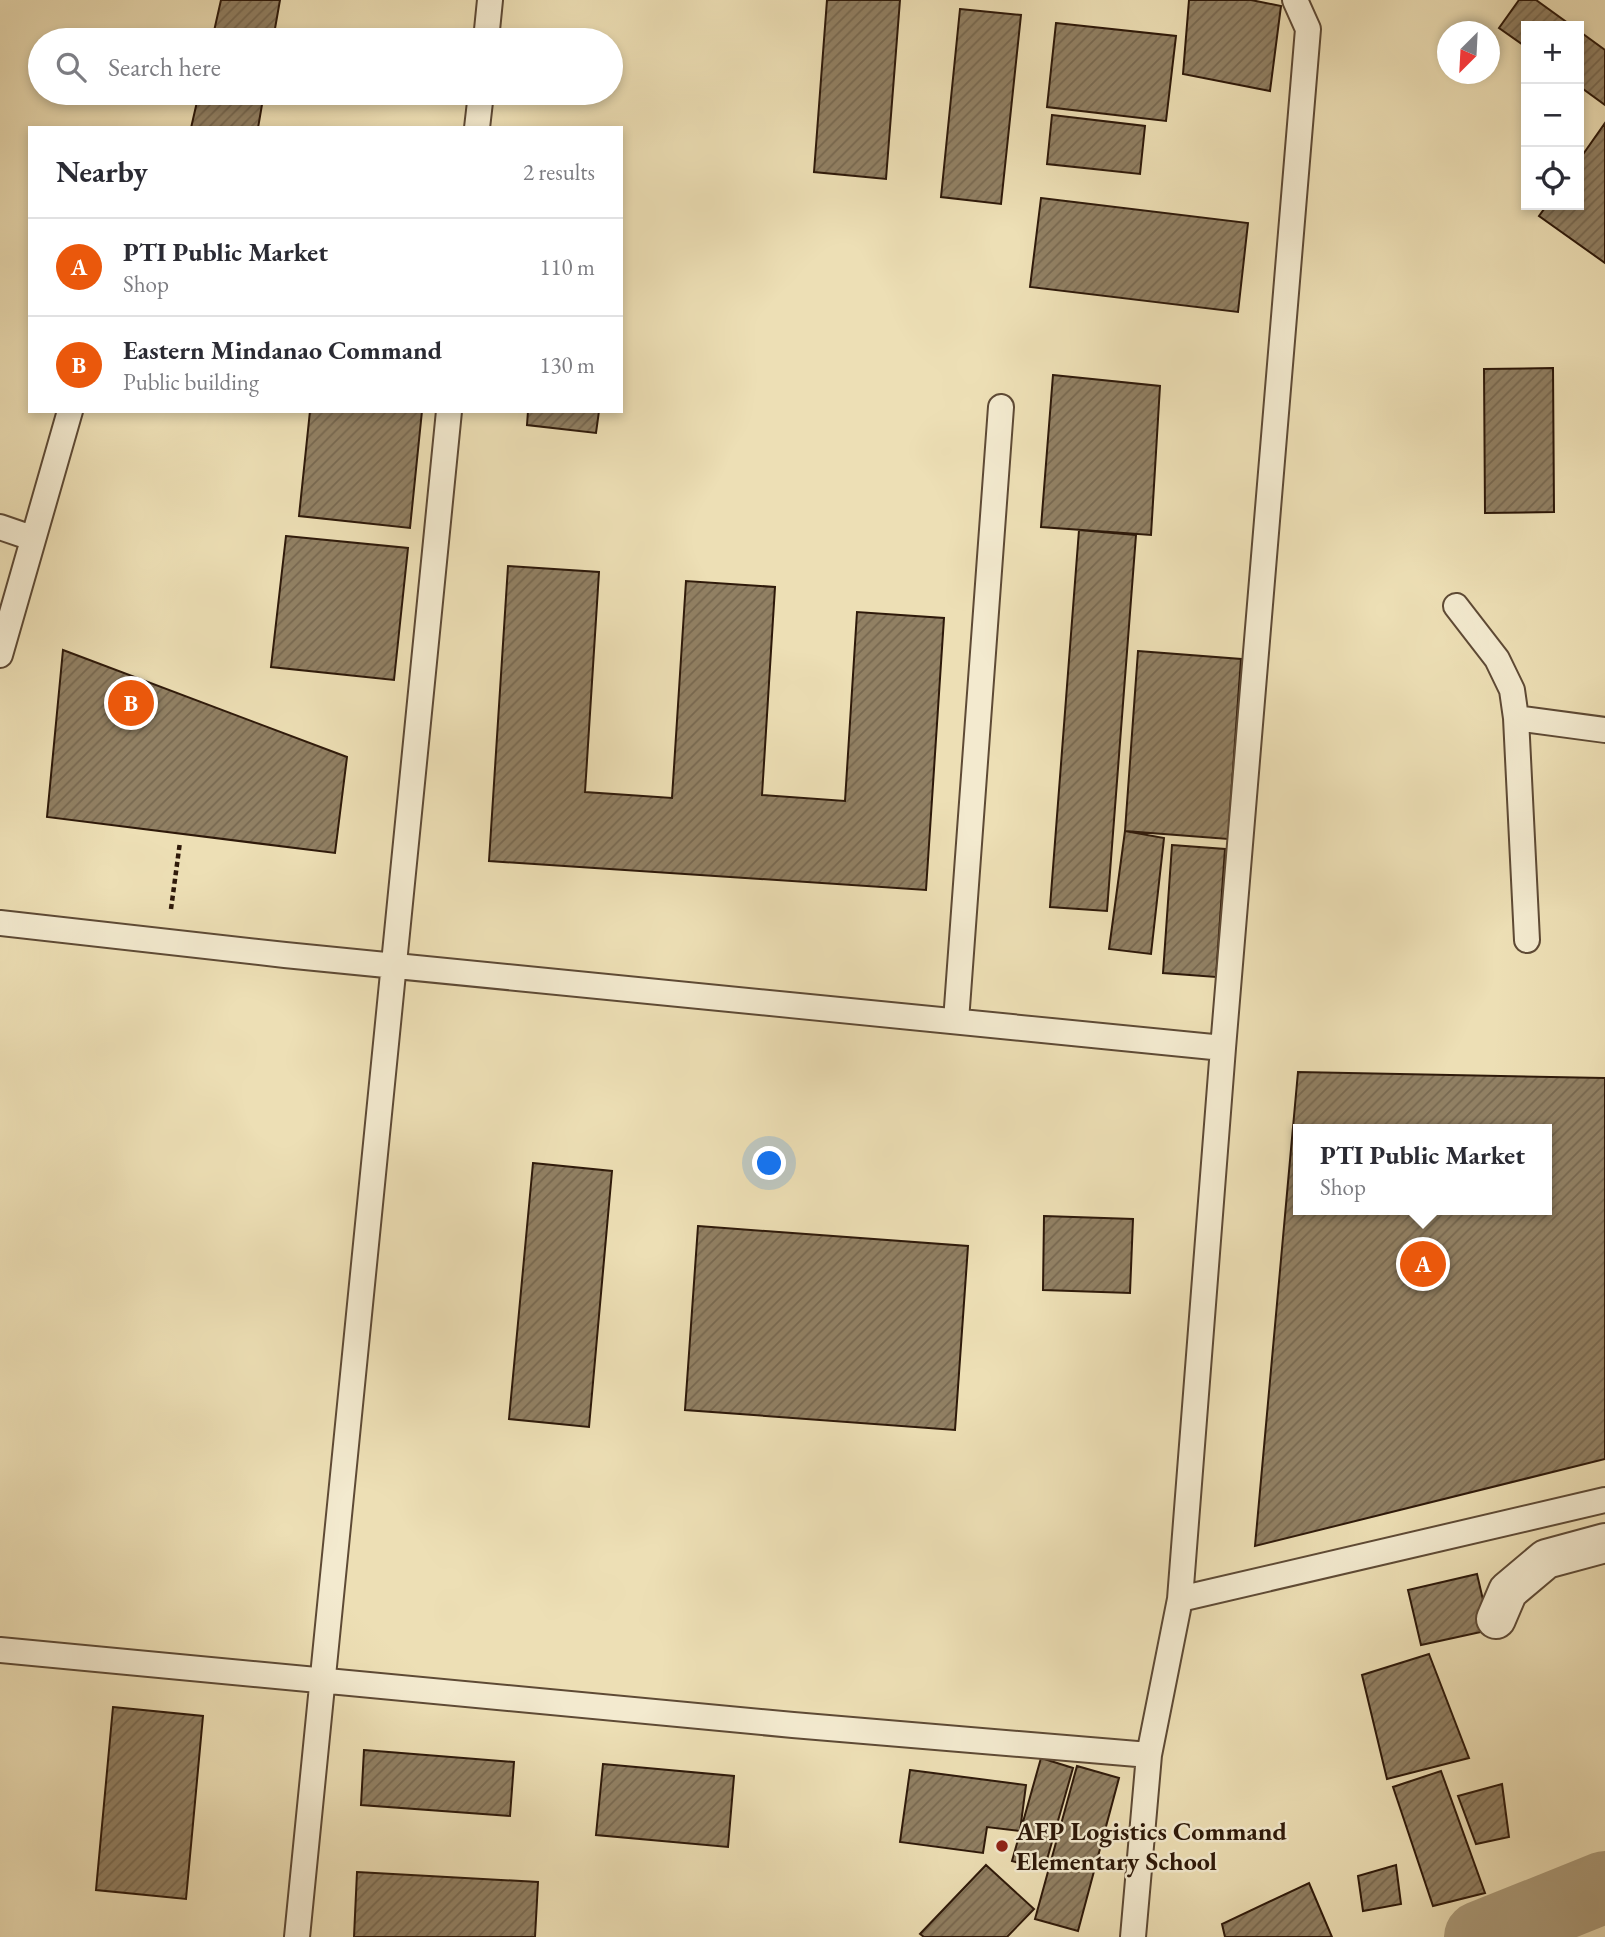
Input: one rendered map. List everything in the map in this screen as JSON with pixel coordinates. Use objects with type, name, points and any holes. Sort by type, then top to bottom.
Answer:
[{"type":"street","points":[[1496,1619],[1508,1591],[1546,1559],[1605,1543]]},
{"type":"lane","points":[[487,28],[490,0]]},
{"type":"lane","points":[[1133,1937],[1149,1755],[1180,1600],[1308,29],[1295,0]]},
{"type":"lane","points":[[477,126],[480,105]]},
{"type":"lane","points":[[956,1021],[1001,407]]},
{"type":"lane","points":[[0,655],[69,413]]},
{"type":"lane","points":[[297,1937],[449,413]]},
{"type":"lane","points":[[0,527],[32,538]]},
{"type":"lane","points":[[1456,606],[1497,659],[1511,690],[1516,718],[1527,940]]},
{"type":"lane","points":[[1516,718],[1605,730]]},
{"type":"lane","points":[[0,923],[1223,1048]]},
{"type":"lane","points":[[1180,1600],[1605,1500]]},
{"type":"lane","points":[[0,1650],[793,1726],[1149,1755]]},
{"type":"path","points":[[167,941],[180,842]]},
{"type":"building","points":[[221,0],[280,0],[275,28],[215,28]]},
{"type":"building","points":[[827,0],[900,0],[886,179],[814,172]]},
{"type":"building","points":[[1189,0],[1251,0],[1281,6],[1270,91],[1183,74]]},
{"type":"building","points":[[1519,0],[1536,0],[1565,21],[1521,21],[1521,43],[1500,27]]},
{"type":"building","points":[[960,9],[1021,15],[1001,204],[941,197]]},
{"type":"building","points":[[1056,23],[1176,36],[1166,121],[1047,107]]},
{"type":"building","points":[[1584,35],[1605,50],[1605,105],[1584,90]]},
{"type":"building","points":[[196,105],[262,105],[258,126],[191,126]]},
{"type":"building","points":[[1052,115],[1145,126],[1140,174],[1047,164]]},
{"type":"building","points":[[1605,123],[1605,263],[1539,216],[1543,210],[1584,210],[1584,153]]},
{"type":"building","points":[[1041,198],[1248,223],[1238,312],[1030,287]]},
{"type":"building","points":[[1553,368],[1554,512],[1485,513],[1484,369]]},
{"type":"building","points":[[1053,375],[1160,386],[1151,535],[1041,527]]},
{"type":"building","points":[[310,413],[422,413],[410,528],[299,516]]},
{"type":"building","points":[[528,413],[599,413],[596,433],[527,425]]},
{"type":"building","points":[[1079,530],[1136,535],[1107,911],[1050,907]]},
{"type":"building","points":[[286,536],[408,548],[394,680],[271,667]]},
{"type":"building","points":[[508,566],[599,572],[585,792],[672,798],[686,581],[775,587],[762,795],[845,801],[857,612],[944,618],[926,890],[489,861]]},
{"type":"building","points":[[63,650],[347,757],[335,853],[47,817]]},
{"type":"building","points":[[1138,651],[1241,659],[1228,839],[1125,831]]},
{"type":"building","points":[[1125,831],[1164,838],[1151,954],[1109,949]]},
{"type":"building","points":[[1172,845],[1225,849],[1216,977],[1163,973]]},
{"type":"building","points":[[1298,1072],[1605,1078],[1605,1459],[1255,1546],[1293,1127],[1293,1215],[1552,1215],[1552,1124],[1293,1124]]},
{"type":"building","points":[[533,1163],[612,1171],[589,1427],[509,1419]]},
{"type":"building","points":[[1044,1216],[1133,1219],[1130,1293],[1043,1290]]},
{"type":"building","points":[[698,1226],[968,1246],[955,1430],[685,1410]]},
{"type":"building","points":[[1477,1574],[1490,1630],[1421,1645],[1408,1590]]},
{"type":"building","points":[[1429,1654],[1469,1758],[1387,1779],[1362,1675]]},
{"type":"building","points":[[113,1707],[203,1716],[186,1899],[96,1890]]},
{"type":"building","points":[[364,1750],[514,1762],[510,1816],[361,1805]]},
{"type":"building","points":[[1041,1758],[1073,1768],[1044,1870],[1012,1861]]},
{"type":"building","points":[[603,1764],[734,1776],[728,1847],[596,1835]]},
{"type":"building","points":[[1077,1766],[1119,1778],[1078,1931],[1035,1919]]},
{"type":"building","points":[[910,1770],[1026,1785],[1020,1831],[987,1827],[983,1853],[900,1842]]},
{"type":"building","points":[[1441,1771],[1485,1893],[1433,1906],[1393,1787]]},
{"type":"building","points":[[1502,1784],[1509,1837],[1476,1844],[1458,1796]]},
{"type":"building","points":[[986,1865],[1034,1909],[1007,1937],[924,1937],[920,1934]]},
{"type":"building","points":[[1396,1865],[1401,1904],[1363,1911],[1358,1876]]},
{"type":"building","points":[[357,1872],[538,1882],[535,1937],[354,1937]]},
{"type":"building","points":[[1309,1883],[1332,1937],[1225,1937],[1222,1924]]},
{"type":"waterway","points":[[1480,1937],[1605,1887]]},
{"type":"place","name":"Eastern Mindanao Command","points":[[131,703]]},
{"type":"place","name":"PTI Public Market","points":[[1423,1264]]},
{"type":"place","name":"AFP Logistics Command Elementary School","points":[[1002,1846]]}]
